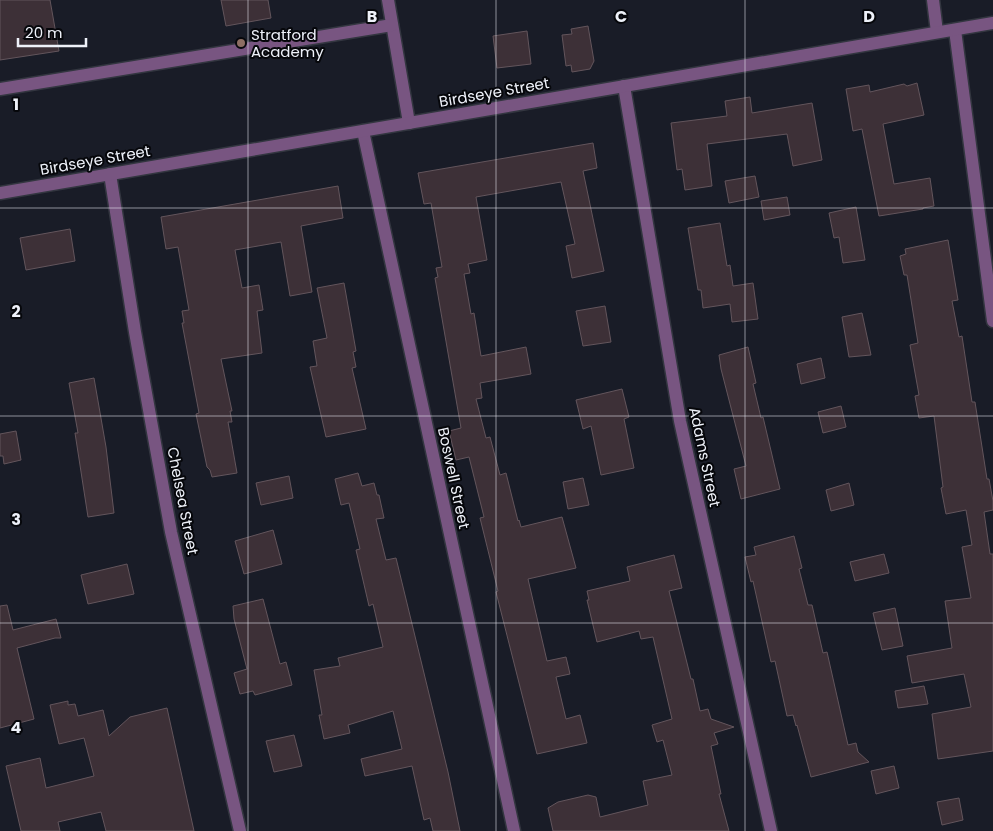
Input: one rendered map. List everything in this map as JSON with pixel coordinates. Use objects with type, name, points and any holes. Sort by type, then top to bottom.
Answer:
[{"type":"street","points":[[388,0],[409,123]]},
{"type":"street","points":[[933,0],[937,32]]},
{"type":"street","name":"Birdseye Street","points":[[0,193],[993,23]]},
{"type":"street","points":[[0,89],[392,25]]},
{"type":"street","points":[[954,30],[991,292],[993,321]]},
{"type":"street","name":"Adams Street","points":[[624,86],[680,421],[771,831]]},
{"type":"street","name":"Boswell Street","points":[[363,131],[514,831]]},
{"type":"street","name":"Chelsea Street","points":[[110,174],[135,332],[171,532],[240,831]]},
{"type":"building","points":[[0,0],[50,0],[59,51],[0,60]]},
{"type":"building","points":[[221,0],[268,0],[271,18],[226,26]]},
{"type":"building","points":[[588,26],[594,61],[590,69],[572,72],[571,65],[566,66],[562,35],[572,34],[571,29]]},
{"type":"building","points":[[527,31],[531,64],[497,68],[493,36]]},
{"type":"building","points":[[917,83],[924,115],[883,124],[894,184],[930,178],[934,206],[879,216],[862,129],[853,131],[846,89],[869,85],[870,92]]},
{"type":"building","points":[[750,97],[752,113],[812,103],[822,160],[793,166],[787,134],[707,144],[712,186],[685,190],[682,169],[677,170],[671,123],[727,116],[725,101]]},
{"type":"building","points":[[593,143],[597,168],[583,171],[604,271],[572,278],[566,246],[575,244],[561,182],[476,197],[487,260],[468,264],[470,273],[464,274],[471,314],[474,313],[481,356],[526,347],[531,374],[480,383],[482,398],[476,399],[486,438],[490,437],[500,475],[506,473],[521,527],[562,517],[576,568],[528,579],[547,661],[566,657],[570,674],[556,677],[566,719],[580,715],[587,743],[537,754],[496,592],[498,591],[480,518],[484,517],[469,457],[456,460],[449,431],[461,428],[435,278],[438,277],[436,268],[442,267],[431,203],[424,204],[418,173]]},
{"type":"building","points":[[755,176],[759,197],[729,203],[725,181]]},
{"type":"building","points":[[338,186],[343,218],[301,226],[312,292],[290,296],[281,242],[235,250],[242,288],[259,285],[263,310],[257,311],[262,353],[221,359],[232,411],[230,411],[232,422],[228,422],[237,473],[212,477],[207,467],[196,414],[199,413],[182,323],[184,323],[182,311],[189,310],[178,247],[166,249],[161,217]]},
{"type":"building","points":[[787,197],[790,215],[764,220],[761,201]]},
{"type":"building","points":[[856,207],[865,260],[843,263],[839,237],[834,238],[829,213]]},
{"type":"building","points":[[720,223],[727,266],[730,265],[733,286],[753,283],[758,319],[732,322],[730,304],[703,308],[701,290],[698,290],[688,228]]},
{"type":"building","points":[[70,229],[75,261],[26,270],[20,238]]},
{"type":"building","points":[[948,240],[958,300],[952,301],[959,337],[962,336],[972,402],[975,402],[987,479],[989,479],[993,501],[993,510],[984,512],[990,554],[993,554],[993,751],[938,759],[932,714],[971,707],[964,674],[912,683],[907,656],[952,648],[945,601],[971,598],[962,547],[972,545],[966,510],[946,514],[941,488],[943,487],[934,416],[919,418],[915,396],[919,395],[910,345],[918,343],[907,275],[904,275],[900,256],[906,254],[905,249]]},
{"type":"building","points":[[344,283],[356,351],[353,352],[356,367],[352,368],[366,429],[326,437],[310,367],[317,366],[313,341],[327,338],[317,288]]},
{"type":"building","points":[[605,306],[611,342],[583,346],[576,311]]},
{"type":"building","points":[[862,313],[871,355],[849,357],[842,317]]},
{"type":"building","points":[[748,347],[756,383],[753,384],[780,489],[741,499],[734,469],[746,466],[719,355]]},
{"type":"building","points":[[821,358],[825,378],[801,384],[797,364]]},
{"type":"building","points":[[94,378],[106,447],[114,513],[88,517],[75,433],[78,433],[69,383]]},
{"type":"building","points":[[622,389],[629,417],[624,419],[634,468],[601,475],[591,426],[583,429],[576,400]]},
{"type":"building","points":[[841,406],[846,427],[823,433],[818,412]]},
{"type":"building","points":[[16,431],[21,460],[4,464],[3,456],[0,456],[0,434]]},
{"type":"building","points":[[358,473],[362,486],[374,483],[377,495],[379,495],[384,518],[376,519],[386,560],[396,558],[448,772],[460,831],[433,831],[430,818],[424,820],[412,766],[365,776],[361,759],[402,749],[393,711],[348,725],[350,733],[324,739],[319,715],[322,715],[314,670],[340,666],[338,658],[383,647],[373,604],[369,606],[356,550],[360,549],[349,503],[341,505],[335,479]]},
{"type":"building","points":[[289,476],[293,498],[261,505],[256,483]]},
{"type":"building","points":[[583,478],[589,505],[568,509],[563,482]]},
{"type":"building","points":[[849,483],[854,505],[831,511],[826,490]]},
{"type":"building","points":[[273,530],[282,564],[244,574],[235,541]]},
{"type":"building","points":[[794,536],[802,568],[799,569],[808,605],[812,605],[823,653],[827,652],[848,745],[856,743],[858,752],[869,762],[811,777],[797,725],[793,715],[787,716],[775,661],[771,662],[753,581],[751,582],[745,557],[756,555],[754,547]]},
{"type":"building","points":[[884,554],[889,573],[855,581],[850,562]]},
{"type":"building","points":[[674,555],[682,588],[669,591],[700,711],[708,709],[711,719],[734,727],[714,733],[718,744],[711,746],[721,794],[719,794],[729,831],[553,831],[548,808],[558,802],[588,795],[596,797],[600,817],[648,805],[643,781],[672,775],[663,740],[657,742],[652,725],[672,719],[653,637],[641,639],[639,631],[597,642],[587,600],[589,600],[587,591],[630,581],[627,567]]},
{"type":"building","points":[[127,564],[134,594],[88,604],[81,575]]},
{"type":"building","points":[[263,599],[280,664],[286,662],[292,685],[255,695],[253,691],[240,694],[234,673],[247,669],[234,619],[233,606]]},
{"type":"building","points":[[7,605],[13,630],[56,619],[61,638],[17,648],[34,719],[0,728],[0,606]]},
{"type":"building","points":[[895,608],[903,646],[882,650],[873,613]]},
{"type":"building","points":[[924,686],[928,704],[898,708],[895,691]]},
{"type":"building","points":[[68,701],[68,705],[75,704],[78,716],[103,710],[109,736],[130,717],[167,708],[194,831],[106,831],[101,812],[58,822],[60,831],[21,831],[6,766],[40,758],[46,788],[94,776],[84,738],[59,744],[50,705]]},
{"type":"building","points":[[294,735],[302,766],[274,772],[266,741]]},
{"type":"building","points":[[894,766],[899,788],[876,794],[871,771]]},
{"type":"building","points":[[959,798],[963,820],[942,825],[937,802]]},
{"type":"place","name":"Stratford Academy","points":[[241,43]]}]
